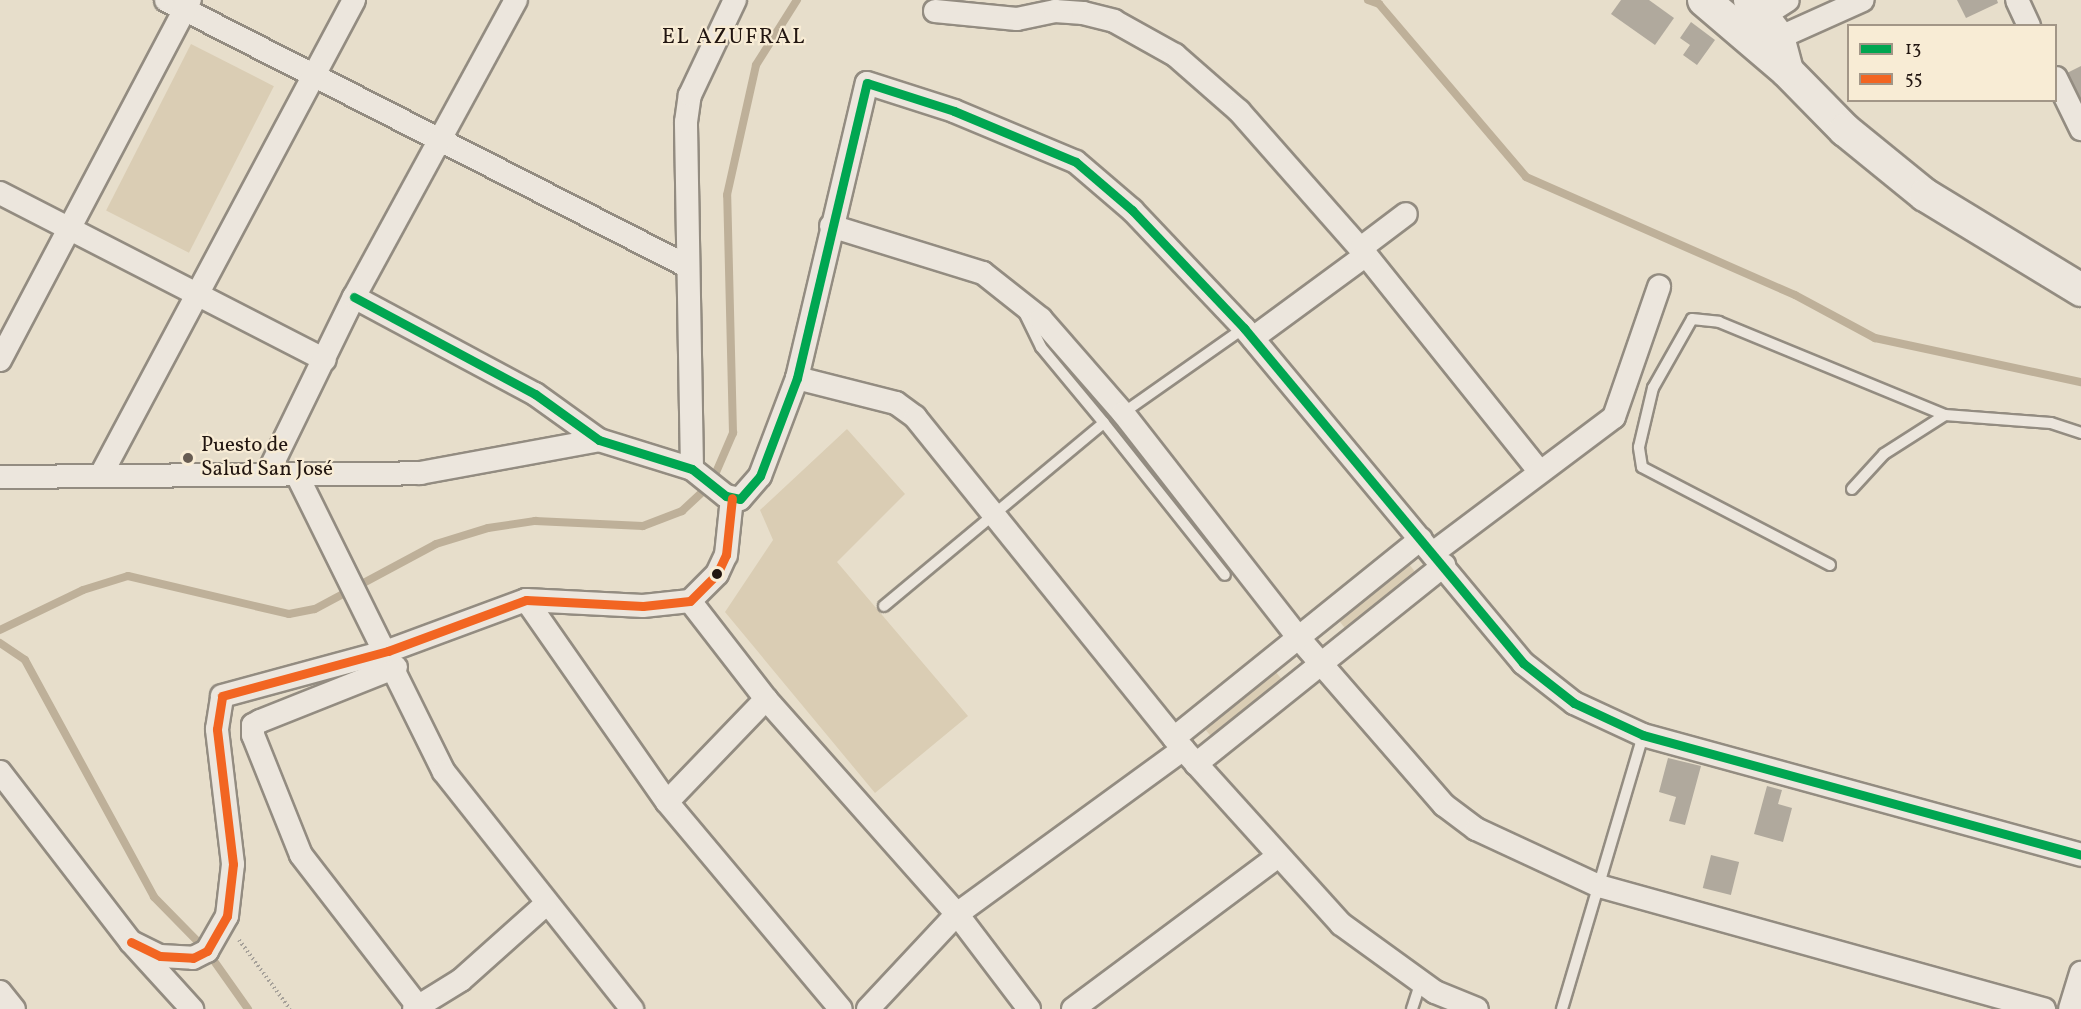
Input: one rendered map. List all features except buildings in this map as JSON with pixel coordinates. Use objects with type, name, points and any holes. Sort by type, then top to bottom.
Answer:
[{"type":"street","points":[[102,473],[354,0]]},
{"type":"street","points":[[267,475],[326,360],[354,297],[516,0]]},
{"type":"street","points":[[692,469],[685,265],[690,95],[735,0]]},
{"type":"street","points":[[1704,0],[1758,26],[1787,71],[1845,130],[1925,195],[2081,290]]},
{"type":"street","points":[[1758,26],[1788,0]]},
{"type":"street","points":[[1758,26],[1863,0]]},
{"type":"street","points":[[2017,0],[2029,24]]},
{"type":"street","points":[[0,360],[70,226],[180,3],[313,76],[685,265]]},
{"type":"street","points":[[935,11],[1017,19],[1055,11],[1083,14],[1131,30],[1209,82],[1364,252],[1540,472]]},
{"type":"street","points":[[2057,82],[2081,129]]},
{"type":"street","points":[[354,297],[535,394],[599,440],[692,469],[729,497],[740,499],[760,476],[797,378],[831,226],[867,83],[1006,129],[1076,162],[1132,210],[1248,333],[1433,552],[1523,663],[1549,686],[1603,720],[1643,735],[2081,855]]},
{"type":"street","points":[[0,193],[201,291],[326,360]]},
{"type":"street","points":[[1248,333],[1364,252],[1406,214]]},
{"type":"street","points":[[831,226],[962,264],[1016,296],[1113,418],[1297,636],[1444,805],[1504,845],[1599,886],[2044,1009]]},
{"type":"street","points":[[1184,750],[1297,636],[1433,552],[1614,417],[1659,287]]},
{"type":"street","points":[[797,378],[896,403],[915,417],[999,514],[1184,750],[1277,857],[1341,924],[1421,981],[1477,1009]]},
{"type":"street","points":[[0,477],[102,473],[267,475],[300,484],[420,473],[599,440]]},
{"type":"street","points":[[300,484],[388,652],[444,772],[545,905],[632,1009]]},
{"type":"street","points":[[131,942],[160,956],[193,958],[207,951],[225,921],[233,864],[217,729],[222,696],[388,652],[526,600],[643,606],[690,601],[717,574],[726,555],[729,497]]},
{"type":"street","points":[[868,1009],[957,914],[1184,750],[1319,661],[1433,552]]},
{"type":"street","points":[[526,600],[667,802],[841,1009]]},
{"type":"street","points":[[690,601],[766,699],[957,914],[1029,1009]]},
{"type":"street","points":[[388,652],[253,725],[253,735],[301,855],[418,1008],[460,980],[545,905]]},
{"type":"street","points":[[667,802],[766,699]]},
{"type":"street","points":[[0,772],[131,942],[192,1009]]},
{"type":"street","points":[[1073,1009],[1277,857]]},
{"type":"street","points":[[2070,1008],[2081,973]]},
{"type":"street","points":[[0,992],[14,1009]]},
{"type":"lane","points":[[1830,564],[1642,467],[1639,447],[1653,388],[1692,319],[1719,322],[1945,415],[2051,423],[2081,433]]},
{"type":"lane","points":[[884,606],[999,514],[1113,418],[1248,333]]},
{"type":"lane","points":[[1852,489],[1884,454],[1945,415]]},
{"type":"lane","points":[[1113,418],[1225,575]]},
{"type":"lane","points":[[1562,1009],[1643,735]]},
{"type":"lane","points":[[1412,1009],[1421,981]]},
{"type":"path","points":[[225,921],[290,1009]]},
{"type":"shaded area","points":[[191,44],[274,86],[189,253],[106,211]]},
{"type":"shaded area","points":[[847,429],[905,494],[837,562],[968,716],[875,793],[725,612],[773,540],[760,510]]},
{"type":"shaded area","points":[[1409,564],[1416,573],[1345,628],[1338,619]]},
{"type":"shaded area","points":[[1275,671],[1283,681],[1212,738],[1204,728]]},
{"type":"waterway","points":[[0,630],[83,590],[128,576],[289,614],[315,609],[436,544],[488,528],[535,521],[643,526],[682,511],[711,484],[733,433],[727,195],[756,65],[797,0]]},
{"type":"waterway","points":[[1368,0],[1379,4],[1526,177],[1795,295],[1875,338],[2081,382]]},
{"type":"waterway","points":[[0,643],[25,660],[154,897],[207,951],[248,1009]]},
{"type":"transit line","name":"13","points":[[354,297],[535,394],[599,440],[692,469],[726,496],[740,499],[760,476],[797,378],[867,83],[954,111],[1076,162],[1132,210],[1244,328],[1523,663],[1574,703],[1643,735],[2081,855]]},
{"type":"transit line","name":"55","points":[[131,942],[160,956],[193,958],[207,951],[227,916],[233,864],[217,729],[222,696],[388,651],[526,600],[643,606],[690,601],[717,574],[726,555],[732,498]]},
{"type":"place","name":"Puesto de Salud San José","points":[[188,458]]},
{"type":"district","name":"EL AZUFRAL","points":[[734,38]]}]
